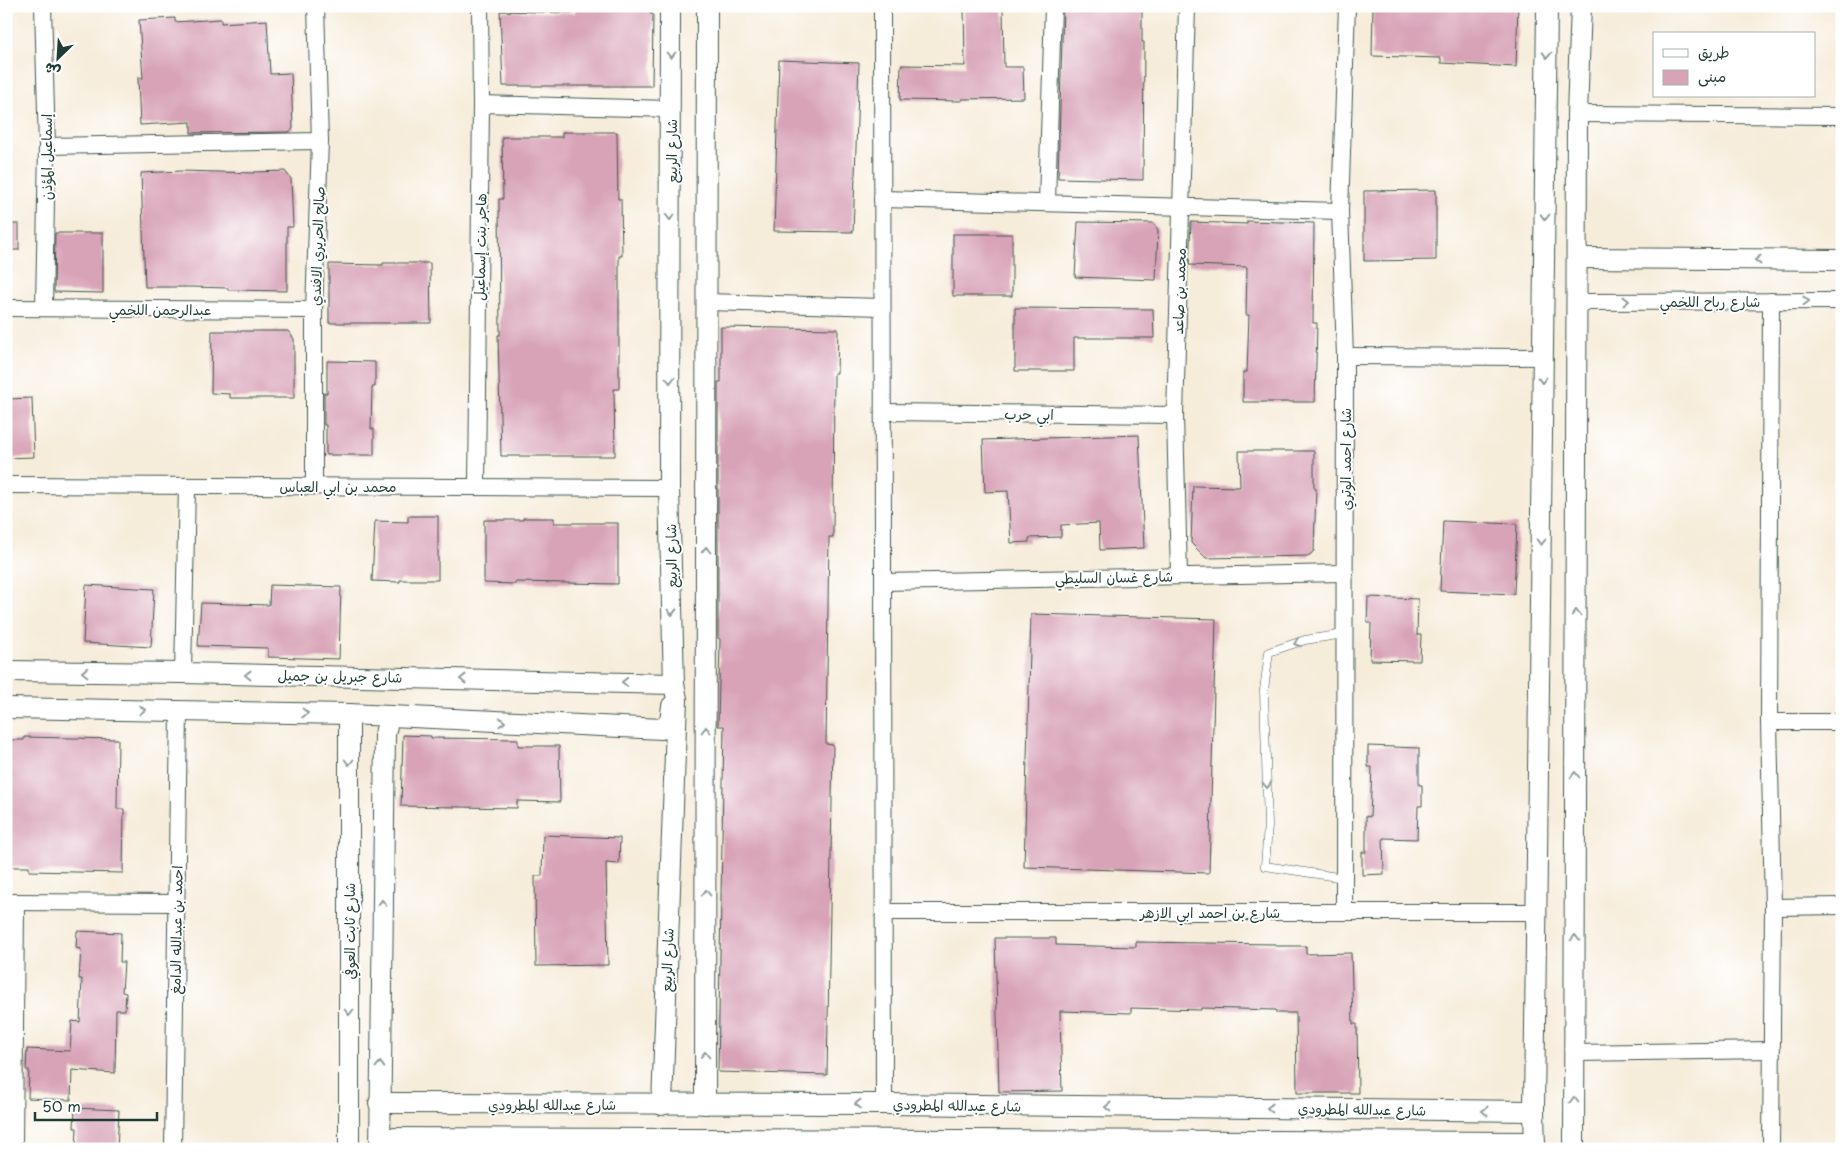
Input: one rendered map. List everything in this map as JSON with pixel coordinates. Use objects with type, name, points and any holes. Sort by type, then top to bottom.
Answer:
[{"type":"street","name":"إسماعيل المؤذن","points":[[43,6],[46,146],[44,308]]},
{"type":"street","name":"صالح الحريري الافندي","points":[[314,486],[314,310],[320,141],[316,6]]},
{"type":"street","name":"هاجر بنت إسماعيل","points":[[477,487],[481,104],[480,6]]},
{"type":"street","name":"شارع الربيع","points":[[662,1104],[677,699],[667,683],[670,6]]},
{"type":"street","points":[[705,1104],[707,6]]},
{"type":"street","points":[[882,6],[884,1104]]},
{"type":"street","points":[[1047,202],[1053,6]]},
{"type":"street","name":"محمد بن صاعد","points":[[1179,576],[1175,415],[1187,6]]},
{"type":"street","name":"شارع احمد الوتري","points":[[1344,912],[1345,356],[1340,211],[1347,6]]},
{"type":"street","points":[[387,725],[379,1103],[380,1143],[1535,1145],[1547,6]]},
{"type":"street","points":[[1574,1149],[1578,114],[1581,6]]},
{"type":"street","points":[[481,104],[671,109]]},
{"type":"street","points":[[1578,114],[1842,116]]},
{"type":"street","points":[[46,146],[320,141]]},
{"type":"street","points":[[882,199],[1340,211]]},
{"type":"street","points":[[1578,258],[1842,260]]},
{"type":"street","points":[[1771,301],[1769,722],[1773,907],[1771,1149]]},
{"type":"street","name":"شارع رباح اللخمي","points":[[1578,302],[1842,301]]},
{"type":"street","points":[[706,302],[882,307]]},
{"type":"street","name":"عبدالرحمن اللخمي","points":[[6,308],[314,310]]},
{"type":"street","points":[[1345,356],[1543,357]]},
{"type":"street","name":"ابي حرب","points":[[882,412],[1175,415]]},
{"type":"street","name":"محمد بن ابي العباس","points":[[6,485],[669,488]]},
{"type":"street","points":[[183,673],[187,486]]},
{"type":"street","name":"شارع غسان السليطي","points":[[883,582],[1344,573]]},
{"type":"street","name":"شارع جبريل بن جميل","points":[[6,671],[667,683]]},
{"type":"street","points":[[6,708],[349,714],[387,725],[662,729],[670,721],[673,709],[667,683]]},
{"type":"street","name":"احمد بن عبدالله الدامغ","points":[[173,1149],[178,711]]},
{"type":"street","name":"شارع ثابت العوفي","points":[[349,714],[349,1149]]},
{"type":"street","points":[[349,735],[357,720],[373,720],[387,725]]},
{"type":"street","points":[[1769,722],[1842,722]]},
{"type":"street","points":[[14,1149],[11,902],[176,903]]},
{"type":"street","points":[[1773,907],[1842,906]]},
{"type":"street","name":"شارع بن احمد ابي الازهر","points":[[884,912],[1536,912]]},
{"type":"street","points":[[1574,1053],[1771,1050]]},
{"type":"street","name":"شارع عبدالله المطرودي","points":[[379,1103],[884,1104],[1534,1111]]},
{"type":"lane","points":[[1344,634],[1305,640],[1270,652],[1264,690],[1268,826],[1265,866],[1344,878]]},
{"type":"building","points":[[575,6],[650,6],[650,14],[653,14],[652,86],[503,86],[500,11],[575,13]]},
{"type":"building","points":[[964,6],[1003,6],[1004,67],[1023,67],[1024,98],[962,99],[962,101],[900,100],[901,65],[965,66]]},
{"type":"building","points":[[1063,6],[1142,6],[1142,42],[1144,42],[1143,180],[1058,178]]},
{"type":"building","points":[[1373,6],[1518,6],[1516,67],[1441,63],[1441,58],[1372,56]]},
{"type":"building","points":[[175,18],[175,22],[221,19],[221,23],[267,20],[270,74],[291,73],[293,129],[289,132],[191,133],[191,122],[140,125],[138,78],[143,78],[139,20]]},
{"type":"building","points":[[779,60],[859,63],[853,232],[774,231]]},
{"type":"building","points":[[562,132],[617,132],[618,199],[621,199],[622,256],[619,256],[619,389],[614,389],[615,456],[501,456],[498,335],[500,335],[499,199],[503,199],[502,137],[562,137]]},
{"type":"building","points":[[181,171],[254,173],[285,171],[291,179],[293,227],[287,227],[287,291],[145,287],[141,173]]},
{"type":"building","points":[[1436,190],[1436,260],[1364,261],[1364,191]]},
{"type":"building","points":[[1247,221],[1314,223],[1313,323],[1317,323],[1315,402],[1243,402],[1243,372],[1247,372],[1249,315],[1246,315],[1247,267],[1189,265],[1191,222],[1247,224]]},
{"type":"building","points":[[1078,222],[1153,223],[1158,230],[1156,280],[1075,277]]},
{"type":"building","points":[[6,224],[19,224],[19,250],[6,250]]},
{"type":"building","points":[[55,233],[103,233],[103,293],[54,292]]},
{"type":"building","points":[[953,234],[1012,234],[1012,296],[953,296]]},
{"type":"building","points":[[383,263],[430,263],[431,323],[329,323],[329,264],[383,265]]},
{"type":"building","points":[[1015,308],[1153,309],[1154,338],[1074,338],[1074,371],[1015,371]]},
{"type":"building","points":[[721,327],[838,329],[837,373],[834,373],[833,537],[829,537],[826,744],[833,745],[827,1075],[718,1072],[724,726],[718,726],[720,639],[718,638],[718,382],[721,382]]},
{"type":"building","points":[[212,331],[288,331],[294,339],[294,398],[230,398],[230,394],[211,393]]},
{"type":"building","points":[[327,361],[375,362],[375,387],[372,387],[371,429],[374,429],[374,455],[326,455],[324,393],[327,393]]},
{"type":"building","points":[[32,398],[34,457],[6,458],[6,399]]},
{"type":"building","points":[[1139,435],[1144,548],[1100,550],[1099,523],[1061,525],[1061,537],[1029,538],[1029,542],[1011,543],[1008,491],[985,492],[983,440]]},
{"type":"building","points":[[1239,451],[1314,451],[1314,488],[1316,488],[1314,551],[1308,556],[1206,558],[1191,543],[1193,486],[1240,487]]},
{"type":"building","points":[[408,516],[438,516],[438,580],[372,581],[375,521],[408,522]]},
{"type":"building","points":[[523,518],[554,518],[554,523],[618,523],[618,584],[484,583],[484,520],[523,520]]},
{"type":"building","points":[[1443,521],[1517,524],[1514,594],[1440,591]]},
{"type":"building","points":[[86,585],[154,589],[151,647],[83,643]]},
{"type":"building","points":[[270,585],[341,587],[339,659],[268,657],[268,648],[198,646],[201,603],[269,605]]},
{"type":"building","points":[[1368,597],[1418,599],[1417,635],[1421,635],[1420,661],[1370,660],[1371,623],[1367,623]]},
{"type":"building","points":[[1031,614],[1216,619],[1209,873],[1024,867]]},
{"type":"building","points":[[403,735],[431,736],[431,738],[518,739],[518,746],[559,746],[560,802],[517,801],[517,808],[401,806]]},
{"type":"building","points":[[24,737],[118,739],[117,809],[124,809],[123,873],[29,871],[29,867],[6,867],[6,740],[24,740]]},
{"type":"building","points":[[1368,746],[1419,748],[1419,785],[1422,785],[1422,806],[1418,806],[1417,839],[1383,838],[1384,874],[1362,875],[1362,852],[1366,852],[1366,816],[1370,817],[1372,767],[1368,767]]},
{"type":"building","points":[[543,835],[620,838],[619,864],[606,863],[608,965],[536,966],[535,876],[542,876]]},
{"type":"building","points":[[77,931],[121,933],[120,962],[124,962],[122,992],[126,993],[125,1010],[116,1010],[115,1073],[72,1070],[71,1100],[28,1098],[29,1070],[26,1070],[27,1049],[70,1051],[72,1021],[80,1022],[82,979],[79,979],[81,949],[76,948]]},
{"type":"building","points":[[995,938],[1056,938],[1056,945],[1136,947],[1136,942],[1275,944],[1275,946],[1306,946],[1306,954],[1351,953],[1353,1024],[1357,1024],[1358,1093],[1297,1093],[1296,1013],[1276,1013],[1276,1010],[1201,1008],[1201,1010],[1131,1008],[1131,1013],[1060,1011],[1062,1091],[999,1092]]},
{"type":"building","points":[[75,1108],[119,1110],[117,1149],[76,1149],[77,1128],[74,1128]]}]
